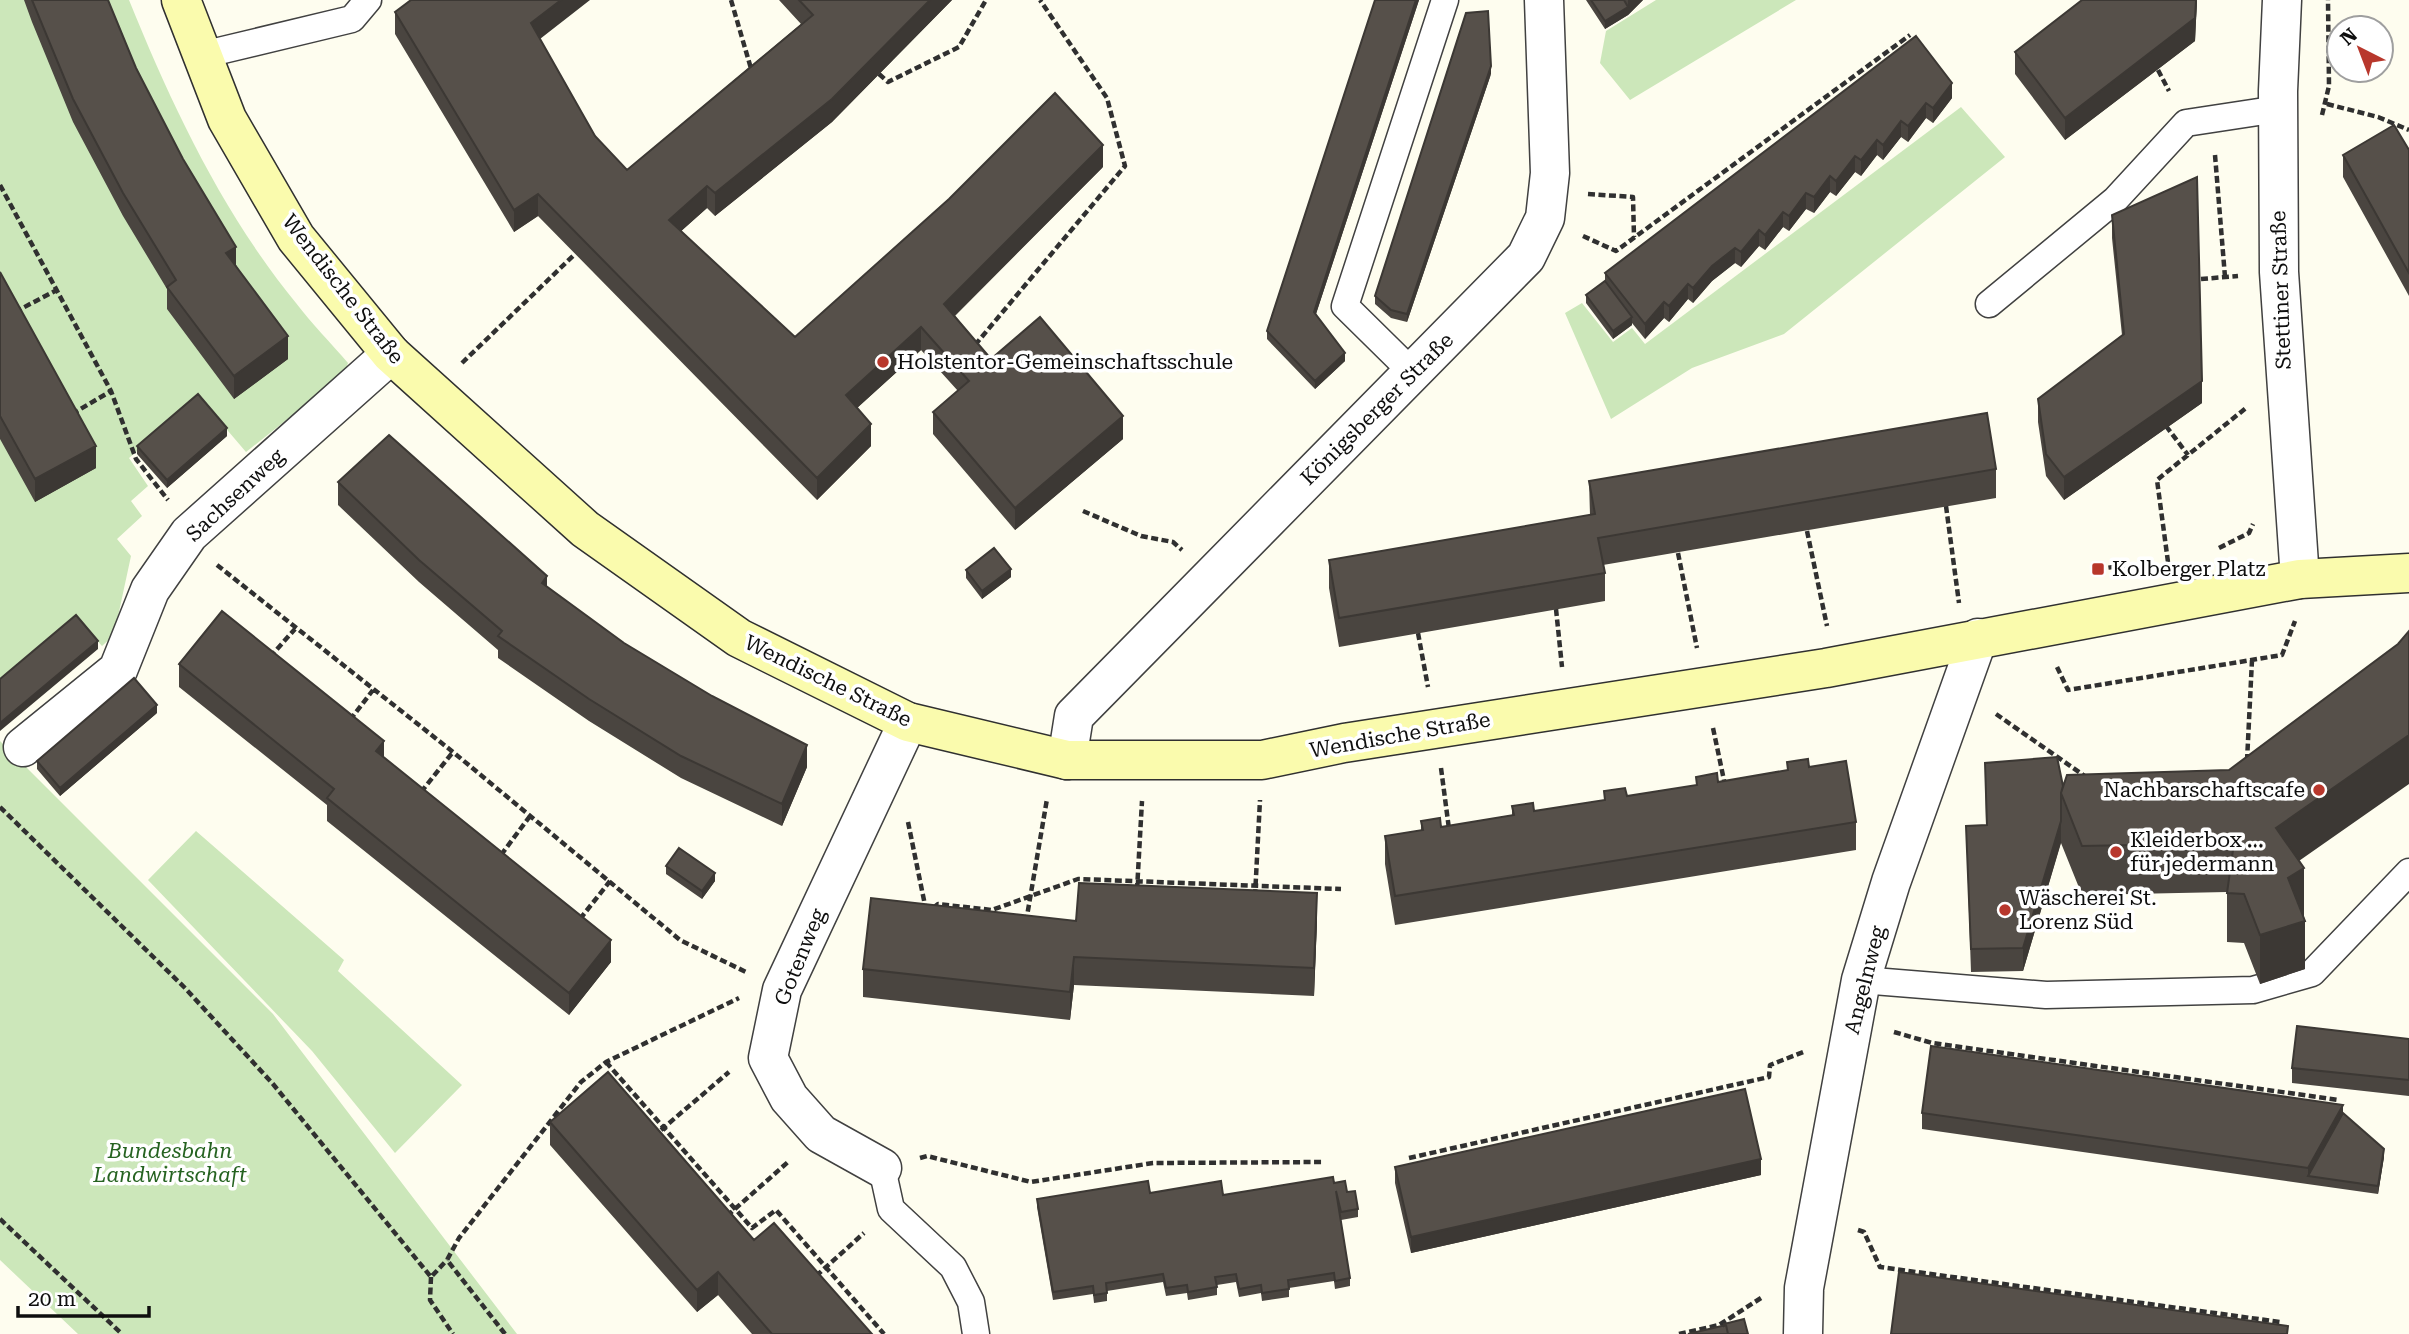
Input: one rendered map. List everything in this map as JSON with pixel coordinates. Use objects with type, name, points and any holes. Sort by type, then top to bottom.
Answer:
[{"type":"street","name":"Wendische Straße","points":[[180,0],[227,119],[296,238],[391,354],[585,529],[739,638],[908,722],[1061,758],[1144,761],[1262,760],[1436,729],[1836,666],[1971,639]]},
{"type":"street","name":"Königsberger Straße","points":[[1061,758],[1074,716],[1526,257],[1545,218],[1550,173],[1544,0]]},
{"type":"street","name":"Stettiner Straße","points":[[2281,0],[2278,272],[2299,597]]},
{"type":"street","name":"Sachsenweg","points":[[23,747],[118,670],[150,590],[189,534],[391,354]]},
{"type":"street","points":[[1971,639],[2173,601],[2299,597],[2360,575],[2409,573]]},
{"type":"street","name":"Angelnweg","points":[[1803,1334],[1804,1288],[1861,980],[1891,882],[1960,689],[1971,639]]},
{"type":"street","name":"Gotenweg","points":[[768,1058],[782,990],[908,722]]},
{"type":"street","points":[[768,1058],[789,1098],[821,1134],[882,1168]]},
{"type":"lane","points":[[202,55],[352,19],[368,0]]},
{"type":"lane","points":[[1413,373],[1345,306],[1445,0]]},
{"type":"lane","points":[[1989,304],[2115,200],[2186,123],[2278,109]]},
{"type":"lane","points":[[1861,980],[2046,995],[2253,990],[2312,974],[2409,872]]},
{"type":"lane","points":[[882,1168],[891,1209],[953,1267],[971,1302],[976,1334]]},
{"type":"path","points":[[731,0],[754,78]]},
{"type":"path","points":[[879,74],[888,82],[959,47],[986,0]]},
{"type":"path","points":[[968,353],[1125,166],[1107,98],[1040,0]]},
{"type":"path","points":[[1578,233],[1616,251],[1910,35]]},
{"type":"path","points":[[741,79],[751,70]]},
{"type":"path","points":[[2326,104],[2378,117],[2409,130]]},
{"type":"path","points":[[2186,123],[2216,156],[2225,278]]},
{"type":"path","points":[[1,187],[111,391],[136,458],[179,514],[189,534],[215,563],[453,752],[680,940],[782,990]]},
{"type":"path","points":[[1548,191],[1633,197],[1634,238]]},
{"type":"path","points":[[432,393],[575,254]]},
{"type":"path","points":[[11,314],[55,291]]},
{"type":"path","points":[[67,416],[111,391]]},
{"type":"path","points":[[2173,601],[2157,480],[2253,402],[2254,415]]},
{"type":"path","points":[[2166,426],[2188,455]]},
{"type":"path","points":[[1946,506],[1971,639]]},
{"type":"path","points":[[1083,511],[1141,536],[1173,541],[1212,577]]},
{"type":"path","points":[[2211,550],[2249,533],[2255,521]]},
{"type":"path","points":[[1807,531],[1836,666]]},
{"type":"path","points":[[1678,552],[1727,794]]},
{"type":"path","points":[[2156,562],[2178,558]]},
{"type":"path","points":[[2098,569],[2133,565]]},
{"type":"path","points":[[2055,664],[2068,690],[2282,655],[2299,597]]},
{"type":"path","points":[[1556,609],[1566,708]]},
{"type":"path","points":[[262,666],[295,629]]},
{"type":"path","points":[[1418,633],[1436,729],[1450,831]]},
{"type":"path","points":[[2247,767],[2252,660]]},
{"type":"path","points":[[1960,689],[2094,782]]},
{"type":"path","points":[[342,730],[373,690]]},
{"type":"path","points":[[412,803],[453,752]]},
{"type":"path","points":[[1025,932],[1028,897],[1061,758]]},
{"type":"path","points":[[1253,908],[1262,760]]},
{"type":"path","points":[[1137,902],[1144,761]]},
{"type":"path","points":[[0,807],[185,988],[255,1065],[431,1277]]},
{"type":"path","points":[[499,856],[530,816]]},
{"type":"path","points":[[907,819],[926,911],[924,922]]},
{"type":"path","points":[[913,910],[926,911],[938,904],[992,910],[1078,879],[1341,889]]},
{"type":"path","points":[[579,920],[610,881]]},
{"type":"path","points":[[453,1334],[430,1300],[431,1277],[447,1260],[459,1238],[581,1082],[606,1062],[749,993],[782,990]]},
{"type":"path","points":[[658,1133],[740,1062],[768,1058]]},
{"type":"path","points":[[606,1062],[752,1228],[776,1210],[884,1334]]},
{"type":"path","points":[[725,1218],[821,1134]]},
{"type":"path","points":[[882,1168],[926,1156],[1031,1182],[1153,1163],[1322,1162]]},
{"type":"path","points":[[814,1278],[891,1209]]},
{"type":"path","points":[[1817,1216],[1864,1232],[1880,1267],[2280,1322]]},
{"type":"path","points":[[0,1219],[122,1334]]},
{"type":"path","points":[[447,1260],[505,1334]]},
{"type":"path","points":[[1679,1334],[1719,1325],[1773,1290],[1804,1288]]},
{"type":"green space","points":[[0,0],[129,0],[181,119],[222,196],[270,269],[302,311],[348,363],[344,374],[246,452],[199,397],[129,458],[148,486],[131,501],[142,516],[117,539],[131,556],[114,635],[102,646],[76,617],[0,682]]},
{"type":"green space","points":[[1656,0],[1796,0],[1630,100],[1600,63],[1606,31]]},
{"type":"green space","points":[[1961,107],[2005,157],[1784,334],[1692,368],[1611,419],[1565,313],[1582,303],[1613,342],[1632,328],[1645,344]]},
{"type":"green space","name":"Bundesbahn Landwirtschaft","points":[[0,741],[273,1014],[517,1334],[78,1334],[0,1260]]},
{"type":"green space","points":[[196,831],[344,960],[338,971],[462,1085],[395,1153],[312,1051],[148,880]]},
{"type":"building","points":[[32,0],[108,0],[136,68],[183,159],[236,247],[226,253],[288,336],[234,376],[167,287],[176,280],[123,193],[73,99]]},
{"type":"building","name":"Holstentor-Gemeinschaftsschule","points":[[411,0],[561,0],[531,23],[595,136],[627,170],[813,15],[799,0],[930,0],[832,99],[715,193],[707,186],[669,220],[795,337],[949,199],[1055,93],[1103,145],[944,304],[991,359],[1040,317],[1123,416],[1015,508],[933,412],[969,381],[921,327],[846,395],[871,424],[817,478],[538,194],[514,210],[395,12]]},
{"type":"building","points":[[1375,0],[1416,0],[1314,312],[1345,353],[1315,381],[1267,331]]},
{"type":"building","points":[[1591,0],[1624,0],[1628,7],[1605,21]]},
{"type":"building","points":[[2082,0],[2196,0],[2195,18],[2065,118],[2015,52]]},
{"type":"building","points":[[1488,11],[1491,66],[1407,314],[1391,310],[1375,296],[1466,13]]},
{"type":"building","points":[[1916,36],[1952,83],[1933,108],[1926,103],[1908,126],[1901,121],[1883,145],[1877,140],[1861,160],[1855,156],[1836,181],[1830,176],[1814,197],[1806,193],[1789,216],[1783,212],[1765,235],[1759,230],[1741,252],[1735,248],[1712,266],[1693,288],[1688,284],[1669,306],[1664,302],[1645,324],[1605,273]]},
{"type":"building","points":[[2394,125],[2409,150],[2409,273],[2343,155]]},
{"type":"building","points":[[2197,177],[2202,381],[2064,477],[2046,454],[2038,399],[2124,334],[2112,215]]},
{"type":"building","points":[[0,272],[96,446],[35,479],[0,416]]},
{"type":"building","points":[[1605,281],[1632,317],[1613,331],[1586,295]]},
{"type":"building","points":[[198,394],[227,428],[167,480],[137,446]]},
{"type":"building","points":[[1987,413],[1996,469],[1598,538],[1605,573],[1339,618],[1329,560],[1595,514],[1589,481]]},
{"type":"building","points":[[389,435],[547,576],[542,583],[624,643],[712,696],[807,745],[782,804],[681,756],[589,699],[498,636],[502,631],[419,560],[338,482]]},
{"type":"building","points":[[994,548],[1011,569],[982,591],[966,570]]},
{"type":"building","points":[[222,611],[384,741],[376,751],[611,940],[569,993],[327,798],[334,789],[179,664]]},
{"type":"building","points":[[76,615],[98,641],[0,723],[0,679]]},
{"type":"building","points":[[2409,631],[2409,735],[2276,828],[2304,868],[2288,878],[2305,921],[2260,935],[2244,894],[2227,893],[2234,843],[2082,846],[2061,793],[2067,775],[2229,770],[2398,644]]},
{"type":"building","points":[[134,678],[157,705],[60,788],[37,761]]},
{"type":"building","name":"Wäscherei St. Lorenz Süd","points":[[2057,757],[2063,786],[2061,821],[2023,948],[1971,949],[1966,826],[1987,825],[1985,763]]},
{"type":"building","points":[[1808,759],[1809,767],[1846,761],[1856,822],[1395,896],[1385,836],[1423,830],[1421,821],[1440,818],[1441,827],[1514,815],[1512,806],[1533,803],[1534,811],[1605,800],[1604,791],[1625,788],[1627,796],[1697,785],[1696,777],[1717,773],[1718,782],[1788,770],[1787,762]]},
{"type":"building","points":[[679,848],[715,873],[702,891],[666,866]]},
{"type":"building","points":[[1079,883],[1317,893],[1314,968],[1074,957],[1070,992],[863,969],[871,898],[1076,921]]},
{"type":"building","points":[[2297,1026],[2409,1039],[2409,1080],[2292,1068]]},
{"type":"building","points":[[1931,1046],[2343,1105],[2308,1168],[1922,1113]]},
{"type":"building","points":[[608,1072],[754,1240],[774,1223],[872,1334],[772,1334],[718,1272],[697,1290],[550,1122]]},
{"type":"building","points":[[1745,1089],[1761,1159],[1411,1237],[1395,1167]]},
{"type":"building","points":[[2343,1113],[2384,1149],[2378,1186],[2308,1176]]},
{"type":"building","points":[[1333,1177],[1334,1183],[1345,1181],[1347,1192],[1355,1191],[1358,1209],[1341,1212],[1336,1191],[1350,1278],[1335,1281],[1334,1273],[1288,1280],[1289,1289],[1262,1293],[1261,1285],[1239,1289],[1236,1274],[1215,1277],[1217,1287],[1188,1292],[1187,1285],[1166,1288],[1163,1274],[1106,1283],[1107,1293],[1094,1295],[1093,1286],[1053,1292],[1037,1199],[1148,1181],[1150,1193],[1221,1181],[1223,1195]]},
{"type":"building","points":[[1899,1272],[2288,1326],[2287,1334],[1891,1334]]},
{"type":"building","points":[[1744,1319],[1748,1334],[1728,1334],[1724,1324]]},
{"type":"building","points":[[1726,1325],[1728,1334],[1688,1334]]},
{"type":"place","name":"Holstentor-Gemeinschaftsschule","points":[[883,362]]},
{"type":"place","name":"Kolberger Platz","points":[[2098,569]]},
{"type":"place","name":"Nachbarschaftscafe","points":[[2319,790]]},
{"type":"place","name":"Kleiderbox ... für jedermann","points":[[2116,852]]},
{"type":"place","name":"Wäscherei St. Lorenz Süd","points":[[2005,910]]}]
